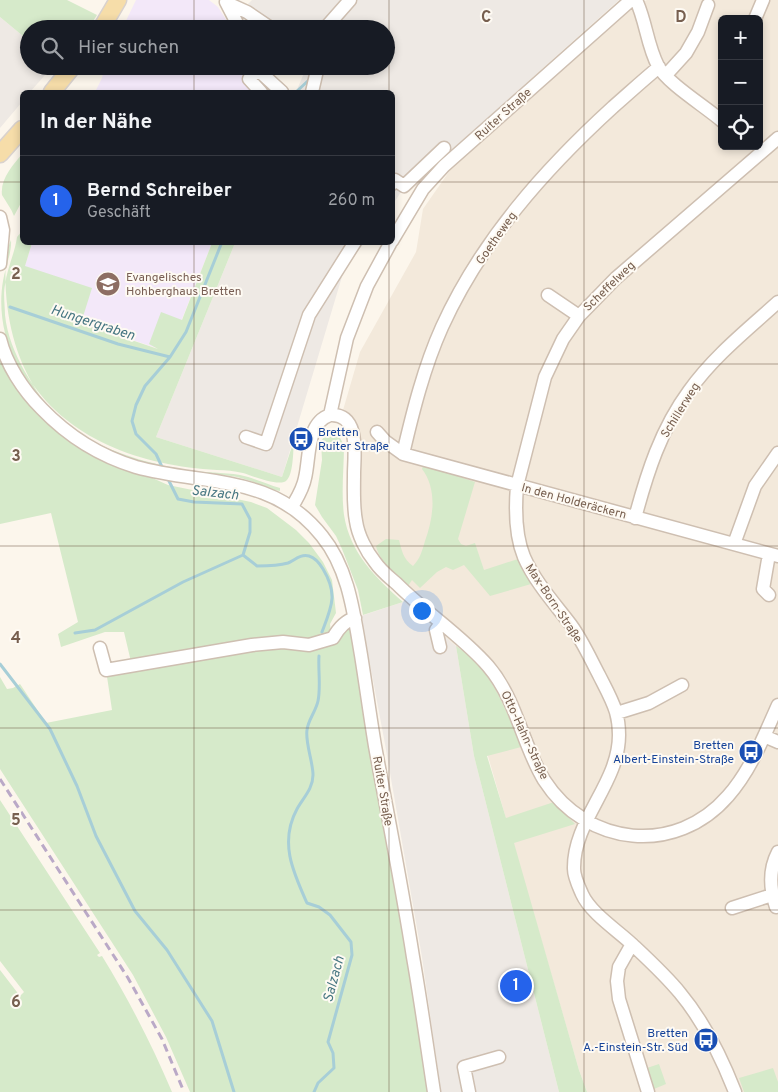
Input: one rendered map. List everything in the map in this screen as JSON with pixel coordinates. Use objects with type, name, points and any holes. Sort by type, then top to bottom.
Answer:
[{"type":"main road","points":[[106,20],[118,0]]},
{"type":"main road","points":[[56,88],[66,75]]},
{"type":"main road","points":[[0,154],[20,131]]},
{"type":"street","points":[[332,20],[350,0]]},
{"type":"street","name":"Ruiter Straße","points":[[395,237],[423,189],[444,166],[631,0]]},
{"type":"street","points":[[636,0],[642,12],[647,34],[662,71],[718,113]]},
{"type":"street","points":[[757,15],[763,0]]},
{"type":"street","points":[[225,1],[235,20]]},
{"type":"street","points":[[225,1],[259,20]]},
{"type":"street","name":"Goetheweg","points":[[403,454],[414,409],[441,328],[464,284],[485,251],[528,194],[575,142],[644,78],[662,71],[686,53],[698,32],[708,4]]},
{"type":"street","points":[[252,75],[249,79],[259,90]]},
{"type":"street","points":[[264,75],[280,90]]},
{"type":"street","points":[[312,90],[315,75]]},
{"type":"street","name":"Scheffelweg","points":[[763,146],[778,138]]},
{"type":"street","points":[[395,181],[404,186],[444,148]]},
{"type":"street","name":"Scheffelweg","points":[[517,486],[545,377],[563,339],[579,316],[616,278],[756,150]]},
{"type":"street","points":[[0,217],[2,230],[0,264]]},
{"type":"street","points":[[1,239],[13,230]]},
{"type":"street","points":[[246,437],[266,444],[310,315],[353,245]]},
{"type":"street","name":"Ruiter Straße","points":[[292,507],[301,491],[305,478],[312,437],[321,421],[331,412],[347,338],[367,286],[390,245]]},
{"type":"street","points":[[548,295],[579,316]]},
{"type":"street","name":"Schillerweg","points":[[635,518],[646,476],[661,438],[688,392],[730,346],[778,302]]},
{"type":"street","name":"Ruiter Straße","points":[[0,338],[8,360],[20,382],[37,404],[54,421],[90,447],[124,463],[177,475],[240,485],[260,491],[292,507],[310,522],[335,555],[355,618],[434,1092]]},
{"type":"street","name":"Otto-Hahn-Straße","points":[[331,412],[347,421],[354,435],[355,515],[359,532],[375,563],[489,667],[514,707],[530,750],[545,781],[570,809],[586,820],[612,833],[631,836],[664,835],[689,826],[711,812],[728,797],[744,774],[778,705]]},
{"type":"street","name":"In den Holderäckern","points":[[377,432],[385,441],[403,454],[774,555]]},
{"type":"street","points":[[734,544],[755,486],[778,453]]},
{"type":"street","name":"Max-Born-Straße","points":[[517,486],[516,525],[523,556],[530,570],[572,628],[588,654],[617,713],[619,734],[617,758],[590,816],[586,820],[575,854],[574,871],[578,884],[583,896],[604,920],[632,944],[680,994],[697,1017],[722,1059],[735,1092]]},
{"type":"street","points":[[769,595],[763,589],[774,555]]},
{"type":"street","points":[[100,648],[106,670],[252,645],[283,642],[308,646],[333,638],[347,620],[355,618]]},
{"type":"street","points":[[440,647],[436,630],[441,623]]},
{"type":"street","points":[[617,713],[649,703],[682,685]]},
{"type":"street","points":[[764,736],[778,742]]},
{"type":"street","points":[[732,908],[774,901],[771,882],[775,858],[778,852]]},
{"type":"street","points":[[632,944],[619,967],[617,981],[620,999],[648,1092]]},
{"type":"street","points":[[469,1092],[464,1067],[499,1056]]},
{"type":"shaded area","points":[[136,0],[209,0],[218,7],[226,20],[126,20]]},
{"type":"shaded area","points":[[252,0],[619,0],[448,153],[423,178],[401,192],[395,201],[395,90],[297,90],[303,75],[395,75],[395,20],[267,20],[248,4]]},
{"type":"shaded area","points":[[647,0],[778,0],[778,1092],[587,1092],[456,646],[403,602],[408,596],[363,541],[355,453],[341,417],[360,352],[416,252],[423,209],[453,166],[627,10]]},
{"type":"shaded area","points":[[0,17],[20,34],[20,75],[45,75],[32,90],[20,90],[20,104],[0,128]]},
{"type":"shaded area","points":[[103,75],[252,75],[269,90],[96,90]]},
{"type":"shaded area","name":"Evangelisches Hohberghaus Bretten","points":[[31,245],[211,245],[169,352],[14,301]]},
{"type":"shaded area","points":[[234,245],[363,245],[344,270],[282,477],[156,437]]},
{"type":"shaded area","points":[[403,602],[456,646],[474,756],[559,1092],[441,1092],[422,957],[361,616]]},
{"type":"green space","points":[[0,0],[67,0],[97,15],[94,20],[20,20],[20,34],[0,17]]},
{"type":"green space","points":[[20,157],[20,205],[14,216],[2,195],[2,189],[5,178]]},
{"type":"green space","points":[[20,233],[20,245],[31,245],[25,266],[92,288],[81,323],[158,349],[149,344],[161,312],[182,320],[211,245],[234,245],[156,437],[282,477],[294,440],[291,470],[287,480],[280,483],[240,472],[161,463],[108,445],[83,432],[61,415],[41,396],[25,372],[8,330],[5,315],[4,289],[17,237]]},
{"type":"green space","points":[[11,240],[10,250],[6,268],[6,258]]},
{"type":"green space","points":[[6,268],[6,292],[10,325],[19,355],[32,383],[50,408],[65,423],[35,394],[21,372],[6,338],[1,307],[2,287]]},
{"type":"green space","points":[[0,355],[33,408],[139,472],[168,485],[251,502],[267,508],[296,530],[309,543],[323,562],[332,580],[336,613],[330,624],[331,633],[347,626],[351,627],[432,1092],[190,1092],[166,1037],[133,975],[0,769],[0,677],[7,689],[20,684],[46,723],[112,710],[106,670],[132,666],[124,632],[105,632],[61,647],[58,634],[78,622],[51,513],[0,524]]},
{"type":"green space","points":[[65,423],[114,451],[138,459],[187,470],[240,475],[280,488],[280,491],[237,477],[181,471],[129,459],[98,447],[72,430]]},
{"type":"green space","points":[[332,433],[340,438],[344,445],[343,506],[347,529],[352,541],[358,553],[374,574],[403,602],[363,615],[358,590],[342,549],[336,536],[315,505],[322,460],[321,441]]},
{"type":"green space","points":[[423,466],[475,482],[458,539],[461,544],[466,546],[475,543],[484,570],[518,559],[531,584],[490,596],[464,565],[453,570],[446,567],[437,572],[420,588],[412,580],[408,586],[389,568],[376,546],[386,539],[399,540],[405,558],[413,566],[423,548],[432,514],[432,495],[427,477],[422,469]]},
{"type":"green space","points":[[456,646],[469,655],[488,678],[503,705],[521,747],[487,756],[506,818],[554,802],[575,824],[514,843],[587,1092],[559,1092],[474,756]]},
{"type":"green space","points":[[0,800],[100,953],[97,955],[99,957],[102,956],[140,1023],[172,1092],[0,1092],[0,970],[20,996],[24,992],[0,961]]},
{"type":"green space","points":[[659,1064],[666,1084],[654,1089],[647,1068]]},
{"type":"green space","points":[[773,1068],[778,1082],[778,1092],[744,1092],[739,1078]]},
{"type":"waterway","name":"Salzach","points":[[298,90],[310,79]]},
{"type":"waterway","name":"Salzach","points":[[163,469],[156,454],[136,434],[132,421],[136,405],[145,386],[170,357],[186,332],[221,245]]},
{"type":"waterway","name":"Hungergraben","points":[[10,307],[118,344],[170,357]]},
{"type":"waterway","name":"Salzach","points":[[168,479],[178,499],[194,502],[242,504],[250,519],[250,532],[243,555],[257,566],[284,564],[306,556],[318,561],[328,578],[332,593],[331,607],[322,632]]},
{"type":"waterway","points":[[75,633],[95,630],[183,582],[243,555]]},
{"type":"waterway","name":"Salzach","points":[[314,1092],[318,1083],[334,1068],[333,1053],[328,1042],[352,955],[351,942],[330,915],[319,907],[307,903],[290,857],[289,833],[292,821],[313,780],[307,735],[308,726],[319,696],[319,656]]},
{"type":"waterway","points":[[0,664],[50,729],[77,786],[96,836],[135,911],[167,950],[212,1021],[234,1092]]},
{"type":"railway","points":[[0,779],[128,978],[162,1039],[184,1092]]},
{"type":"place","name":"Evangelisches Hohberghaus Bretten","points":[[108,284]]},
{"type":"place","name":"Bretten Ruiter Straße","points":[[301,439]]},
{"type":"place","name":"Bretten Albert-Einstein-Straße","points":[[751,752]]},
{"type":"place","name":"Bernd Schreiber","points":[[516,986]]},
{"type":"place","name":"Bretten A.-Einstein-Str. Süd","points":[[706,1040]]}]
